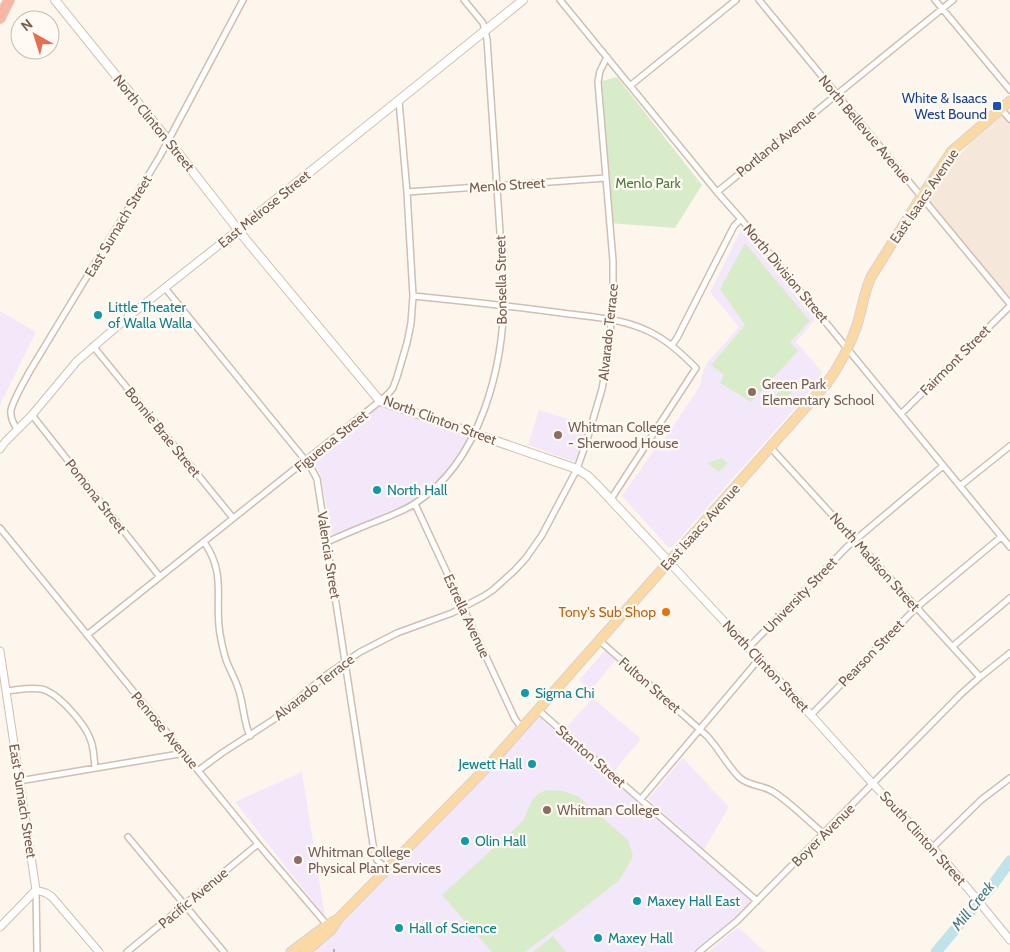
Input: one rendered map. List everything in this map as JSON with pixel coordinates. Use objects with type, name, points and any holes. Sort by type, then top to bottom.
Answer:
[{"type":"highway","points":[[0,5],[2,0]]},
{"type":"highway","points":[[0,18],[9,0]]},
{"type":"main road","name":"North Clinton Street","points":[[55,0],[238,230],[380,401],[577,469],[588,476],[611,499],[669,562]]},
{"type":"main road","name":"East Melrose Street","points":[[238,230],[524,0]]},
{"type":"main road","name":"East Isaacs Avenue","points":[[306,952],[490,764],[827,383],[848,349],[871,277],[921,197],[951,152],[1010,101]]},
{"type":"main road","name":"East Isaacs Avenue","points":[[291,952],[329,928]]},
{"type":"street","name":"East Sumach Street","points":[[17,429],[12,420],[11,411],[26,378],[160,156],[243,0]]},
{"type":"street","name":"Bonsella Street","points":[[327,542],[387,518],[415,504],[447,476],[464,453],[475,433],[497,364],[502,332],[504,277],[486,31],[483,23],[464,0]]},
{"type":"street","name":"North Division Street","points":[[560,0],[1010,547]]},
{"type":"street","points":[[631,86],[736,0]]},
{"type":"street","name":"North Bellevue Avenue","points":[[759,0],[1010,305]]},
{"type":"street","points":[[935,0],[1010,90]]},
{"type":"street","name":"Portland Avenue","points":[[717,192],[952,0]]},
{"type":"street","name":"Alvarado Terrace","points":[[199,770],[280,715],[325,676],[345,662],[384,639],[464,608],[493,590],[526,558],[542,535],[577,469],[602,389],[608,355],[613,301],[613,261],[598,82],[600,71],[607,57]]},
{"type":"street","name":"Figueroa Street","points":[[87,635],[380,401],[393,388],[407,343],[413,296],[399,101]]},
{"type":"street","points":[[1001,109],[1010,119]]},
{"type":"street","name":"Menlo Street","points":[[407,192],[606,178]]},
{"type":"street","points":[[672,345],[734,226],[741,219]]},
{"type":"street","name":"East Melrose Street","points":[[17,429],[32,415],[78,360],[93,346],[238,230]]},
{"type":"street","name":"Valencia Street","points":[[165,288],[306,460],[317,479],[374,851],[378,860],[386,869]]},
{"type":"street","points":[[413,296],[504,305],[632,324],[647,330],[672,345],[696,368],[611,499]]},
{"type":"street","name":"Fairmont Street","points":[[901,414],[1010,305]]},
{"type":"street","name":"Bonnie Brae Street","points":[[93,346],[233,518]]},
{"type":"street","name":"Pomona Street","points":[[32,415],[160,577]]},
{"type":"street","points":[[0,449],[17,429]]},
{"type":"street","points":[[960,486],[1010,446]]},
{"type":"street","name":"North Madison Street","points":[[771,448],[980,677]]},
{"type":"street","name":"University Street","points":[[748,647],[855,540],[943,466]]},
{"type":"street","name":"Estrella Avenue","points":[[415,504],[515,719],[522,728]]},
{"type":"street","name":"Penrose Avenue","points":[[0,528],[329,928]]},
{"type":"street","name":"Pearson Street","points":[[812,714],[917,607],[1001,537]]},
{"type":"street","points":[[204,542],[216,564],[219,586],[218,618],[222,644],[241,696],[244,720],[250,736]]},
{"type":"street","name":"North Clinton Street","points":[[669,562],[812,714],[873,784]]},
{"type":"street","points":[[953,646],[1010,598]]},
{"type":"street","name":"Fulton Street","points":[[600,641],[713,741],[740,778],[747,783],[774,792],[824,834]]},
{"type":"street","name":"East Sumach Street","points":[[0,651],[36,890],[38,952]]},
{"type":"street","name":"Boyer Avenue","points":[[701,952],[731,927],[961,694],[1010,654]]},
{"type":"street","points":[[641,799],[759,659]]},
{"type":"street","points":[[6,691],[29,688],[43,689],[60,699],[80,721],[91,741],[95,768]]},
{"type":"street","name":"Stanton Street","points":[[538,710],[757,901]]},
{"type":"street","points":[[19,781],[185,753]]},
{"type":"street","points":[[932,848],[981,800],[1010,778]]},
{"type":"street","name":"South Clinton Street","points":[[873,784],[932,848],[1010,940]]},
{"type":"street","points":[[128,836],[224,952]]},
{"type":"street","name":"Pacific Avenue","points":[[127,952],[258,844]]},
{"type":"street","points":[[0,927],[36,890],[46,893],[57,902],[99,952]]},
{"type":"shaded area","points":[[1002,109],[1010,118],[1010,304],[921,197]]},
{"type":"shaded area","name":"Green Park Elementary School","points":[[741,230],[815,320],[796,342],[823,373],[804,398],[672,547],[668,547],[622,496],[657,446],[662,443],[700,386],[707,363],[739,327],[710,292]]},
{"type":"shaded area","points":[[0,311],[36,332],[0,405]]},
{"type":"shaded area","points":[[381,405],[472,435],[415,511],[333,538],[320,473],[312,460]]},
{"type":"shaded area","name":"Whitman College - Sherwood House","points":[[539,410],[589,425],[575,462],[528,445]]},
{"type":"shaded area","points":[[608,647],[618,657],[590,691],[579,680]]},
{"type":"shaded area","name":"Whitman College","points":[[593,698],[641,739],[613,772],[563,731]]},
{"type":"shaded area","name":"Whitman College","points":[[540,716],[755,904],[702,952],[305,952]]},
{"type":"shaded area","name":"Whitman College","points":[[683,758],[729,807],[704,850],[648,799]]},
{"type":"shaded area","name":"Whitman College Physical Plant Services","points":[[302,772],[325,917],[235,802]]},
{"type":"shaded area","points":[[738,927],[765,952],[708,952]]},
{"type":"green space","name":"Menlo Park","points":[[617,77],[702,185],[675,228],[609,223],[598,82]]},
{"type":"green space","points":[[745,243],[810,321],[790,342],[798,351],[751,402],[720,383],[724,375],[711,365],[745,325],[720,289]]},
{"type":"green space","points":[[785,385],[792,392],[780,405],[773,398]]},
{"type":"green space","points":[[722,458],[728,463],[719,472],[707,463]]},
{"type":"green space","points":[[547,790],[564,791],[579,797],[628,840],[633,856],[617,882],[525,952],[492,952],[442,895],[523,821],[534,798]]},
{"type":"green space","points":[[553,936],[566,952],[533,952]]},
{"type":"waterway","name":"Mill Creek","points":[[936,952],[992,886],[1010,861]]},
{"type":"place","name":"White & Isaacs West Bound","points":[[997,106]]},
{"type":"place","name":"Little Theater of Walla Walla","points":[[98,315]]},
{"type":"place","name":"Green Park Elementary School","points":[[752,392]]},
{"type":"place","name":"Whitman College - Sherwood House","points":[[558,435]]},
{"type":"place","name":"North Hall","points":[[377,490]]},
{"type":"place","name":"Tony's Sub Shop","points":[[666,612]]},
{"type":"place","name":"Sigma Chi","points":[[525,693]]},
{"type":"place","name":"Jewett Hall","points":[[532,764]]},
{"type":"place","name":"Whitman College","points":[[547,810]]},
{"type":"place","name":"Olin Hall","points":[[465,841]]},
{"type":"place","name":"Whitman College Physical Plant Services","points":[[298,860]]},
{"type":"place","name":"Maxey Hall East","points":[[637,901]]},
{"type":"place","name":"Hall of Science","points":[[399,928]]},
{"type":"place","name":"Maxey Hall","points":[[598,938]]}]
